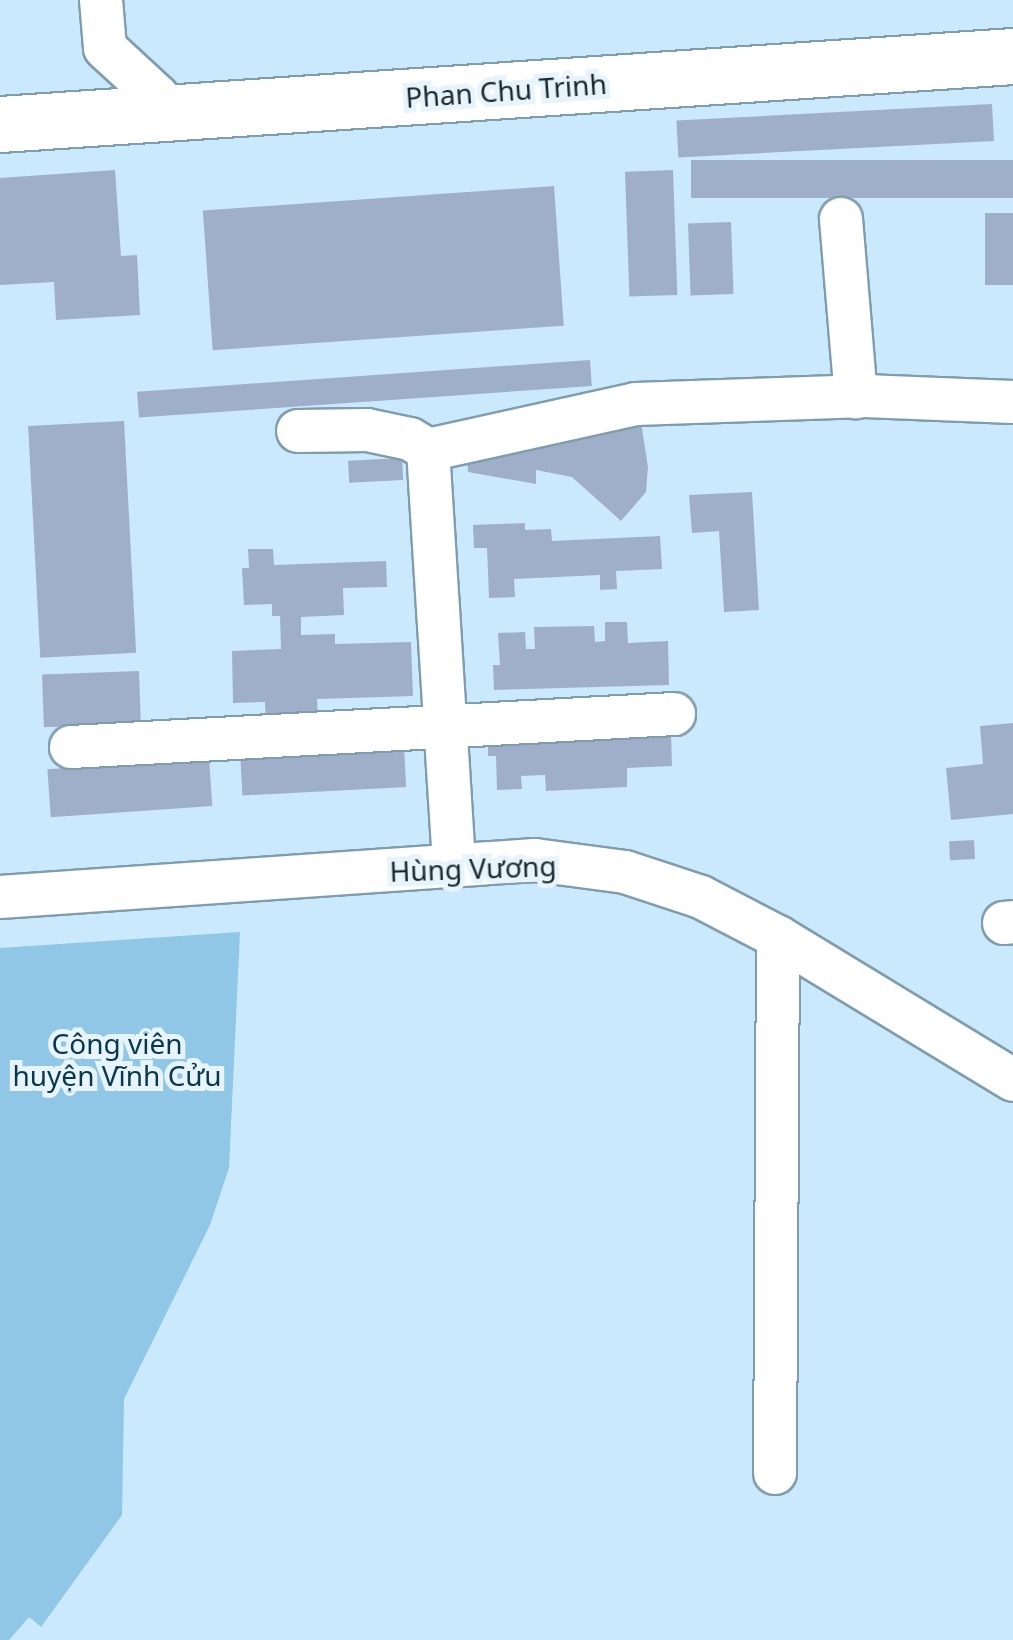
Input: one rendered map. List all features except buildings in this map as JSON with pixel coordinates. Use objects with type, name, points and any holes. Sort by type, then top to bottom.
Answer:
[{"type":"main road","name":"Phan Chu Trinh","points":[[0,124],[1013,56]]},
{"type":"street","points":[[101,0],[105,48],[157,96],[166,113]]},
{"type":"street","points":[[842,218],[856,397]]},
{"type":"street","points":[[298,431],[378,432],[410,439],[428,450],[636,404],[856,397],[1013,402]]},
{"type":"street","points":[[428,450],[454,866]]},
{"type":"street","points":[[70,746],[674,714]]},
{"type":"street","name":"Hùng Vương","points":[[0,897],[535,860],[626,872],[701,897],[778,937],[1013,1080]]},
{"type":"street","points":[[775,1472],[778,937]]},
{"type":"green space","name":"Công viên huyện Vĩnh Cửu","points":[[240,932],[229,1168],[210,1225],[124,1399],[122,1515],[41,1627],[29,1617],[9,1640],[0,1640],[0,948]]}]
